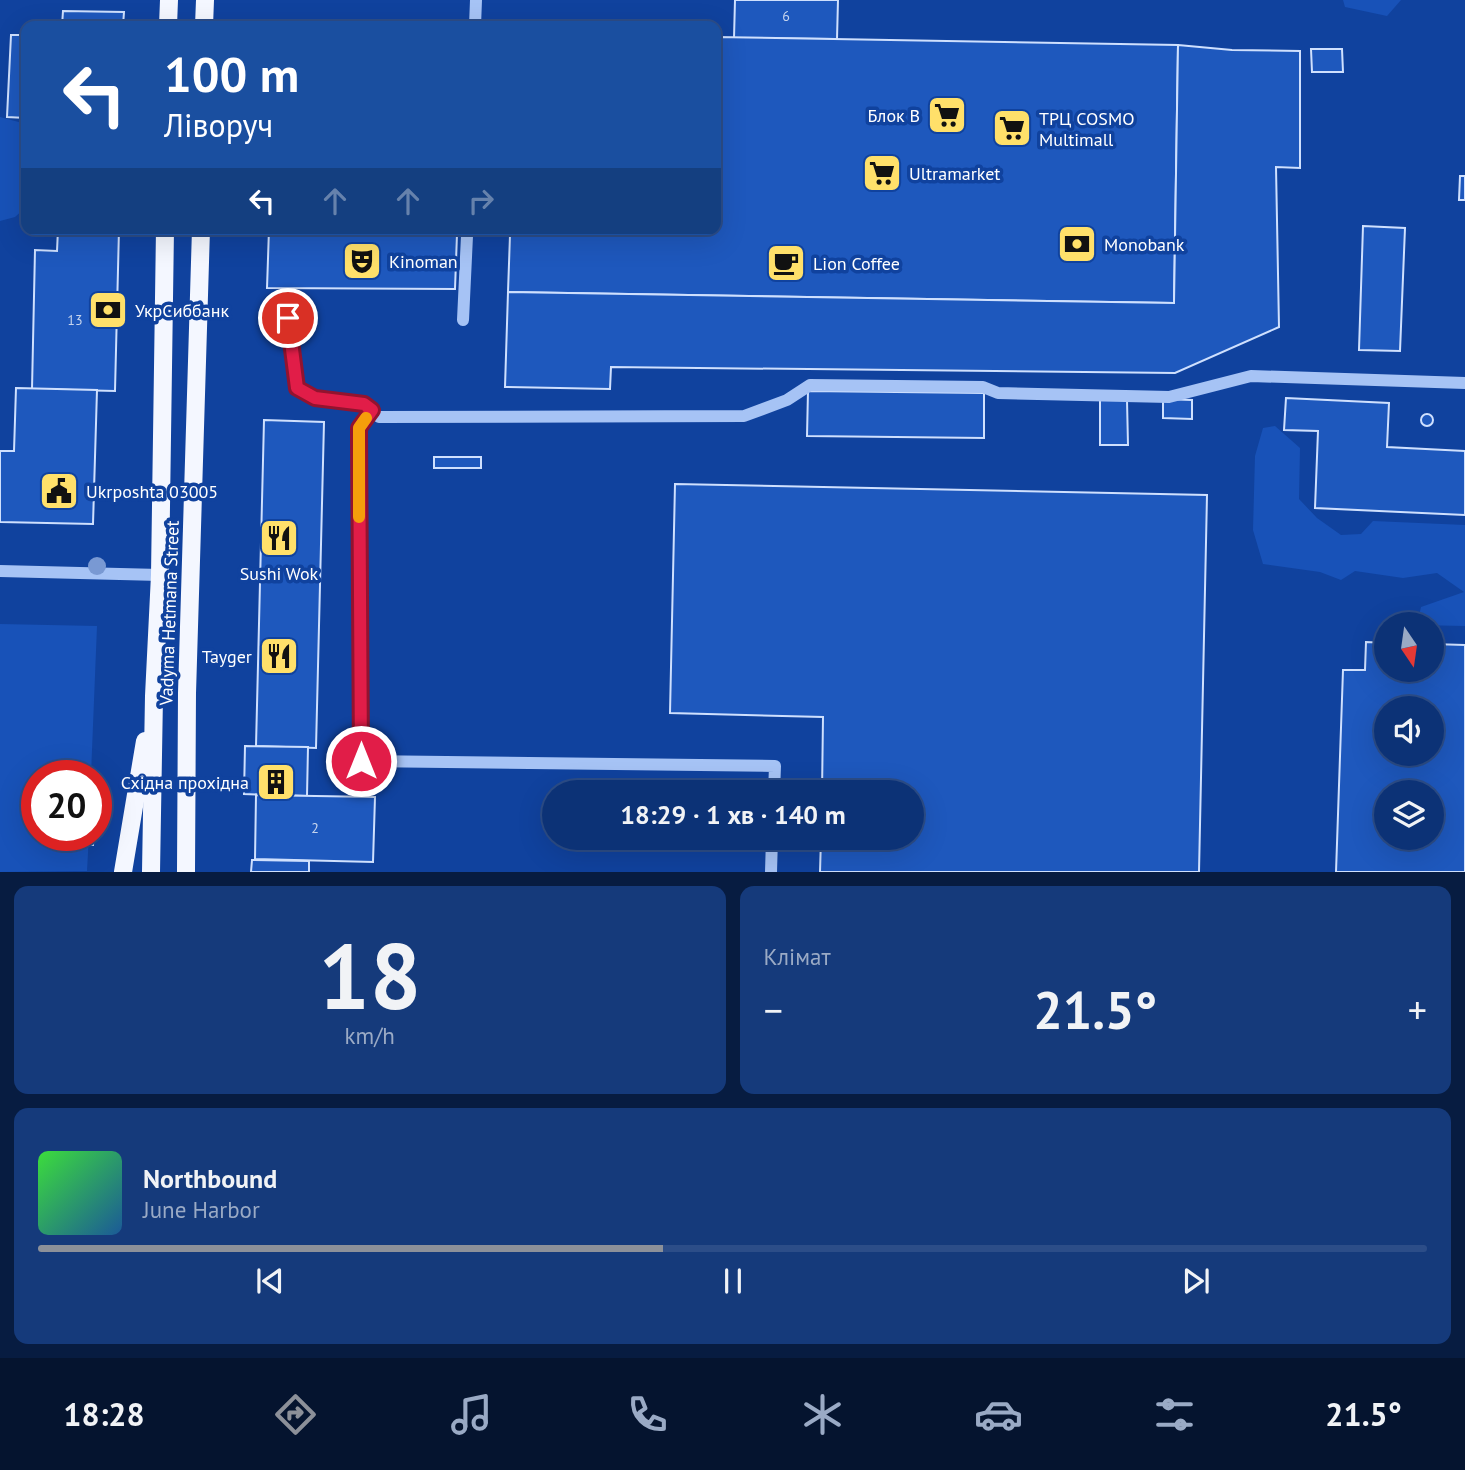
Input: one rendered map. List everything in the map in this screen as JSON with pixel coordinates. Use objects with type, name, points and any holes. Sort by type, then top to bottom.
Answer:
[{"type":"main road","points":[[168,21],[169,0]]},
{"type":"main road","points":[[204,21],[205,0]]},
{"type":"main road","name":"Vadyma Hetmana Street","points":[[151,872],[154,696],[160,575],[165,235]]},
{"type":"main road","name":"Vadyma Hetmana Street","points":[[186,872],[187,693],[201,235]]},
{"type":"main road","points":[[123,872],[154,696]]},
{"type":"street","points":[[475,21],[476,0]]},
{"type":"street","points":[[463,320],[467,236]]},
{"type":"street","points":[[288,318],[297,388],[315,398],[364,404],[379,417],[744,416],[787,400],[810,385],[984,387],[998,393],[1168,397],[1251,376],[1465,383]]},
{"type":"street","points":[[372,410],[359,428],[361,761],[775,766],[774,780]]},
{"type":"street","points":[[0,571],[160,575]]},
{"type":"street","points":[[771,872],[772,850]]},
{"type":"shaded area","points":[[1343,0],[1401,0],[1387,16],[1345,7]]},
{"type":"shaded area","points":[[0,117],[21,123],[21,212],[15,217],[0,221]]},
{"type":"shaded area","points":[[1275,426],[1300,448],[1299,499],[1317,518],[1341,535],[1361,534],[1373,521],[1465,525],[1465,626],[1444,626],[1444,612],[1420,612],[1421,607],[1464,592],[1437,573],[1403,578],[1355,571],[1341,580],[1320,572],[1263,564],[1253,530],[1255,456],[1263,428]]},
{"type":"shaded area","points":[[0,624],[97,626],[92,760],[21,760],[21,851],[88,851],[87,871],[0,872]]},
{"type":"building","points":[[735,0],[838,0],[837,39],[734,38]]},
{"type":"building","points":[[63,11],[124,12],[123,21],[62,21]]},
{"type":"building","points":[[11,35],[21,35],[21,118],[7,117]]},
{"type":"building","name":"Блок B","points":[[721,37],[1178,45],[1174,303],[508,292],[510,235],[721,235]]},
{"type":"building","points":[[1178,45],[1232,50],[1300,51],[1300,168],[1276,167],[1279,327],[1175,373],[611,367],[610,389],[505,387],[508,292],[1174,303]]},
{"type":"building","points":[[1311,49],[1342,49],[1343,72],[1312,72]]},
{"type":"building","points":[[1460,176],[1465,176],[1465,200],[1459,200]]},
{"type":"building","points":[[1363,226],[1405,228],[1400,351],[1359,350]]},
{"type":"building","points":[[58,235],[119,235],[115,391],[32,389],[35,250],[57,251]]},
{"type":"building","name":"Kinoman","points":[[269,235],[457,235],[455,289],[267,288]]},
{"type":"building","points":[[16,388],[97,390],[93,524],[0,522],[0,451],[14,451]]},
{"type":"building","points":[[808,391],[984,393],[984,438],[807,436]]},
{"type":"building","points":[[1286,398],[1389,403],[1387,447],[1465,451],[1465,515],[1315,508],[1318,431],[1284,430]]},
{"type":"building","points":[[1163,399],[1192,400],[1192,419],[1163,418]]},
{"type":"building","points":[[1100,400],[1127,400],[1128,445],[1100,445]]},
{"type":"building","points":[[1427,414],[1433,420],[1427,426],[1421,420]]},
{"type":"building","points":[[264,420],[324,422],[316,748],[256,746]]},
{"type":"building","points":[[434,457],[481,457],[481,468],[434,468]]},
{"type":"building","points":[[675,484],[1207,495],[1199,872],[820,872],[821,850],[924,850],[924,780],[822,780],[823,717],[670,713]]},
{"type":"building","points":[[1366,642],[1374,642],[1374,682],[1444,682],[1444,644],[1465,645],[1465,872],[1336,872],[1343,670],[1365,670]]},
{"type":"building","name":"Східна прохідна","points":[[245,746],[308,747],[307,796],[244,794]]},
{"type":"building","points":[[256,795],[375,797],[373,862],[255,859]]},
{"type":"building","points":[[252,860],[309,861],[309,872],[251,872]]},
{"type":"slow traffic","points":[[359,517],[359,428],[366,418]]},
{"type":"place","name":"Блок B","points":[[947,115]]},
{"type":"place","name":"ТРЦ COSMO Multimall","points":[[1012,128]]},
{"type":"place","name":"Ultramarket","points":[[882,173]]},
{"type":"place","name":"Monobank","points":[[1077,244]]},
{"type":"place","name":"Kinoman","points":[[362,261]]},
{"type":"place","name":"Lion Coffee","points":[[786,263]]},
{"type":"place","name":"УкрСиббанк","points":[[108,310]]},
{"type":"place","name":"Ukrposhta 03005","points":[[59,491]]},
{"type":"place","name":"Sushi Wok","points":[[279,538]]},
{"type":"place","name":"Tayger","points":[[279,656]]},
{"type":"place","name":"Східна прохідна","points":[[276,782]]},
{"type":"route","points":[[288,318],[297,388],[315,398],[364,404],[372,410],[359,428],[361,761]]}]
